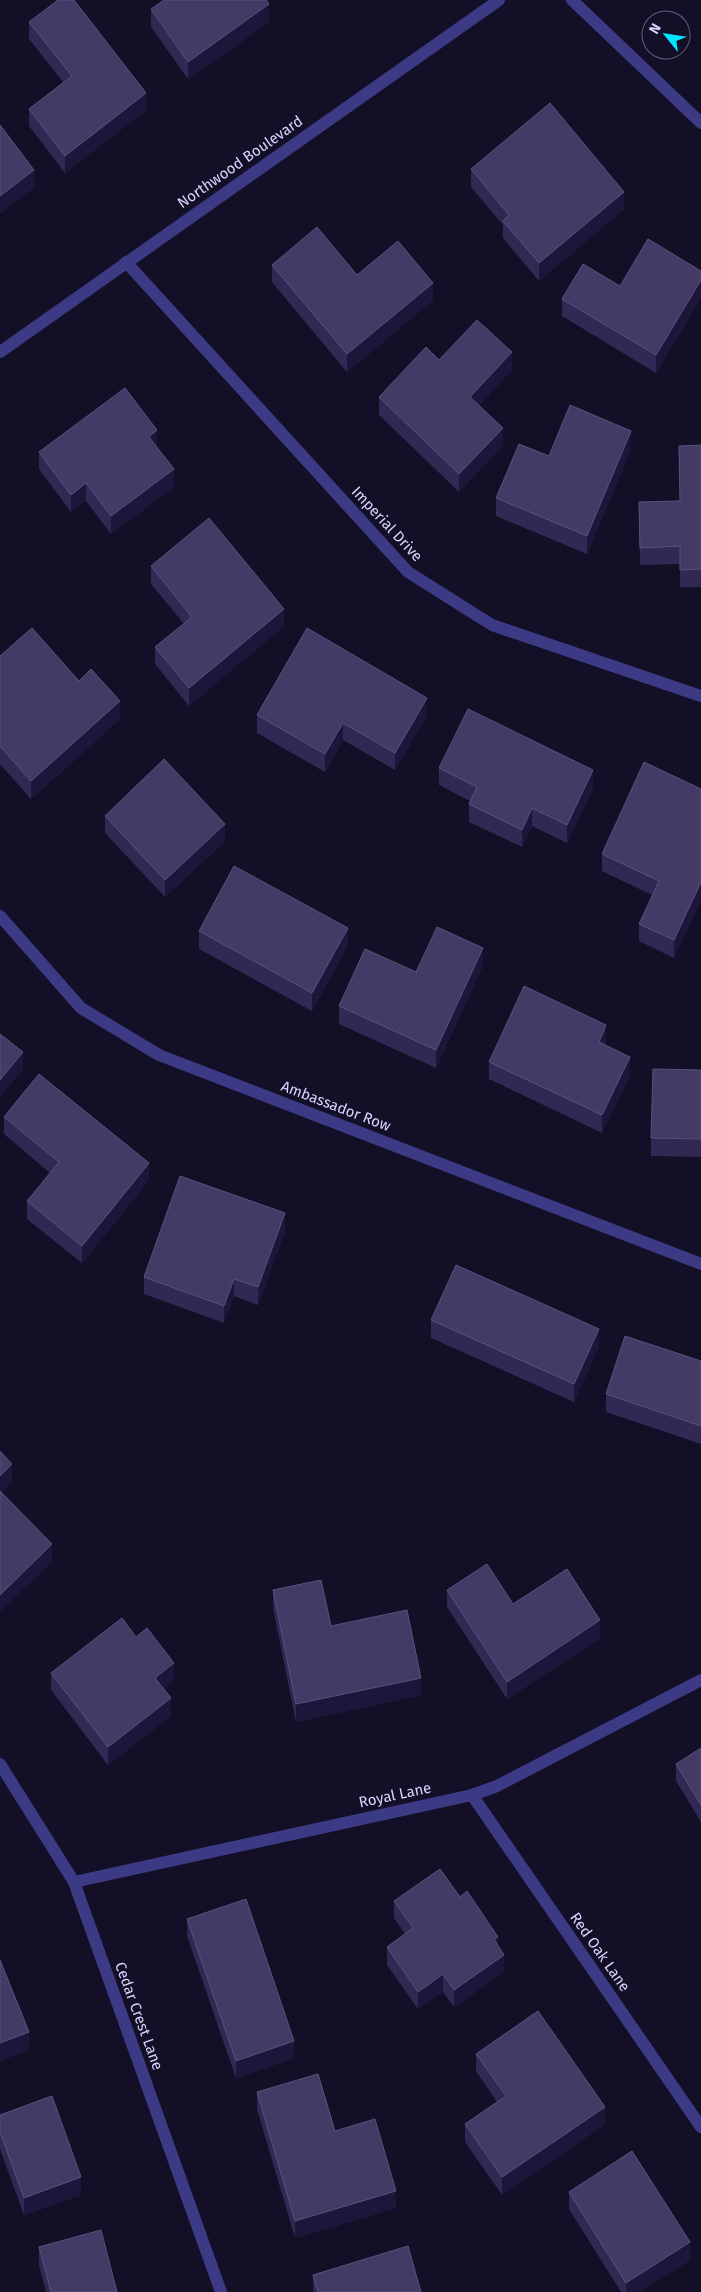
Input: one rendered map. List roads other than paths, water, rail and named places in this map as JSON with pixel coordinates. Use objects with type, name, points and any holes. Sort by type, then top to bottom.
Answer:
[{"type":"street","name":"Northwood Boulevard","points":[[0,352],[499,0]]},
{"type":"street","points":[[572,0],[701,123]]},
{"type":"street","name":"Imperial Drive","points":[[126,262],[408,572],[492,625],[701,696]]},
{"type":"street","name":"Ambassador Row","points":[[0,916],[81,1008],[159,1055],[701,1264]]},
{"type":"street","name":"Royal Lane","points":[[74,1882],[472,1795],[497,1786],[701,1680]]},
{"type":"street","name":"Cedar Crest Lane","points":[[0,1764],[74,1882],[221,2292]]},
{"type":"street","name":"Red Oak Lane","points":[[472,1795],[701,2127]]}]
